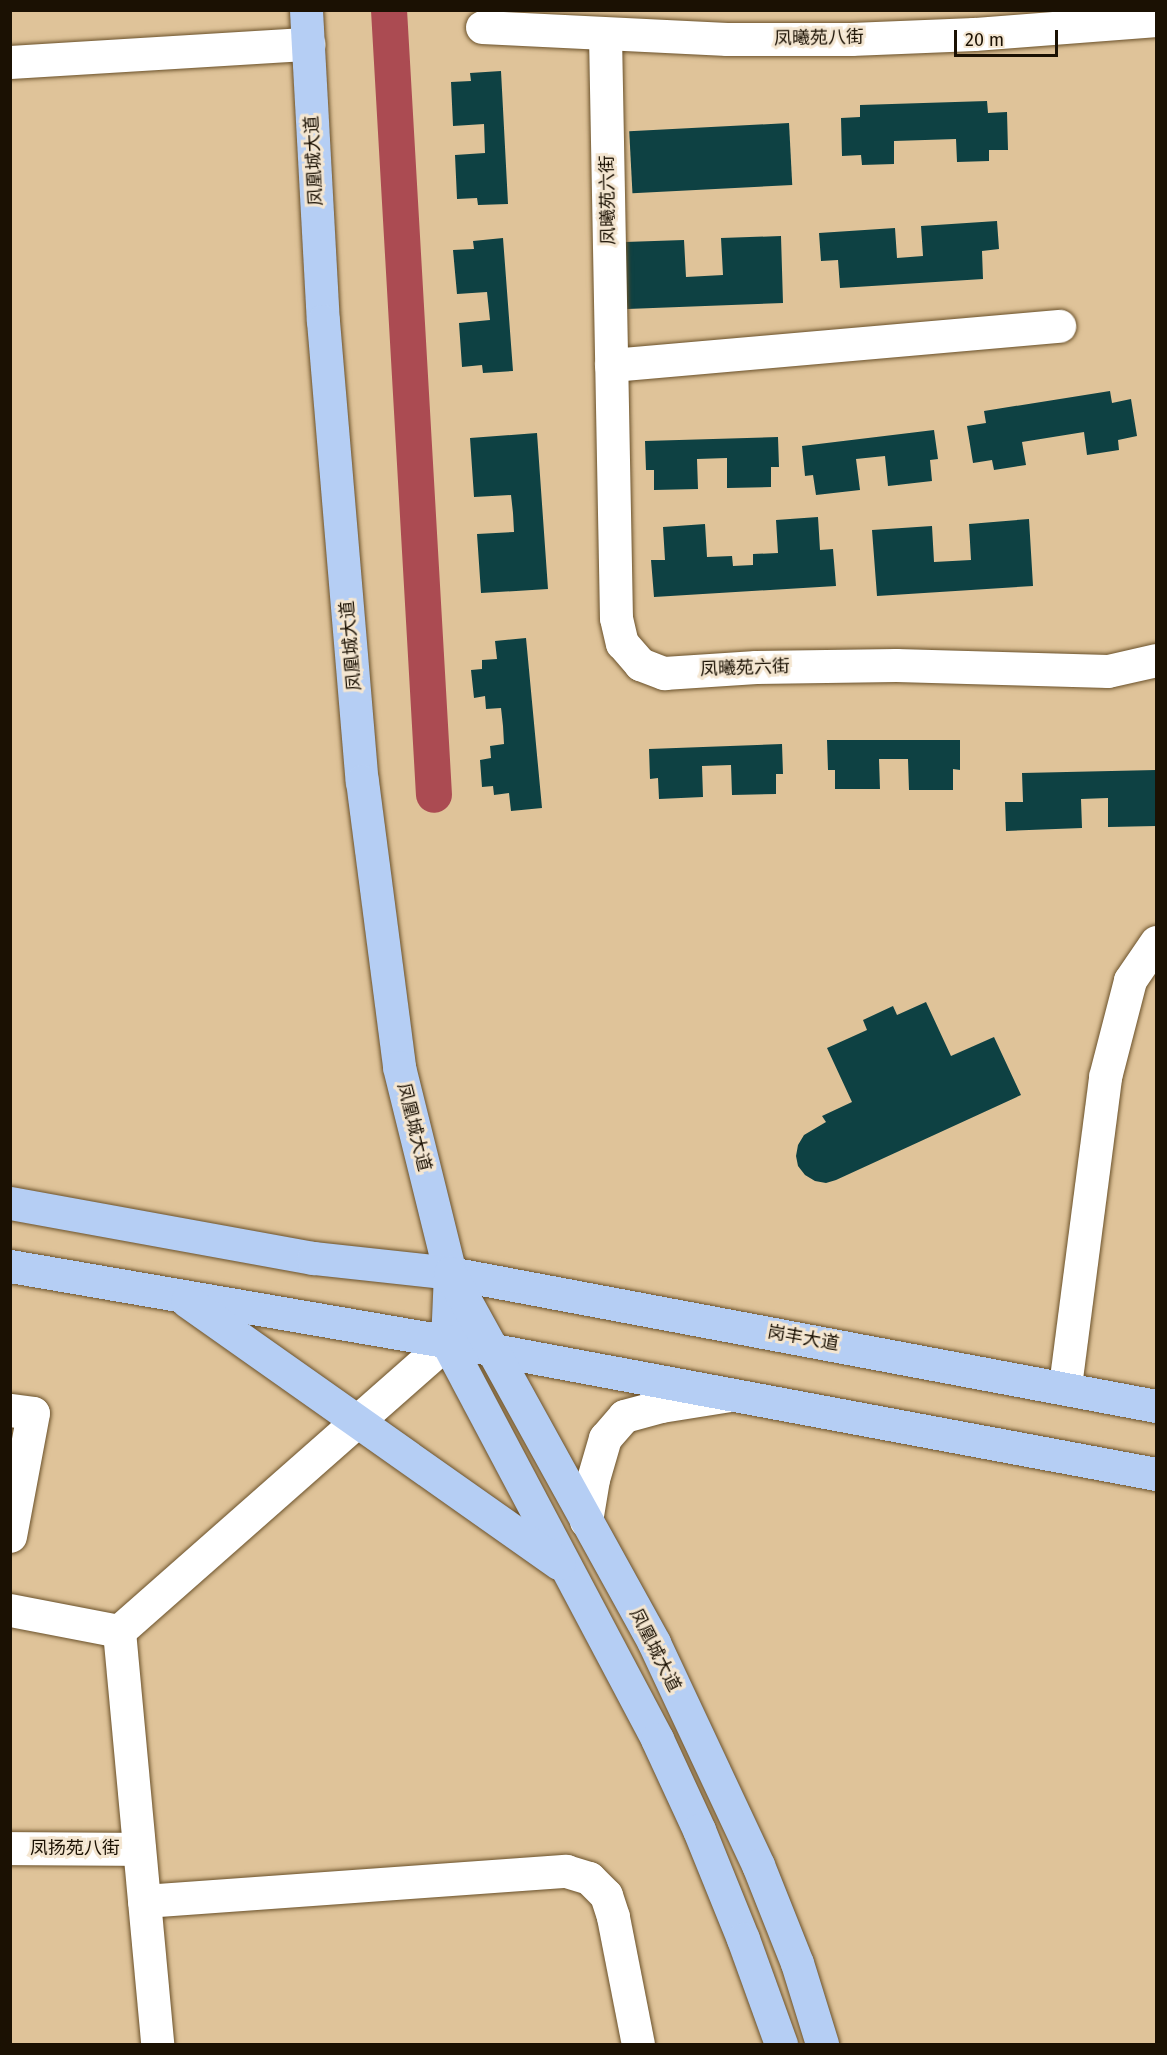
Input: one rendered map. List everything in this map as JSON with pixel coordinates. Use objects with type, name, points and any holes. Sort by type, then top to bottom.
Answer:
[{"type":"main road","name":"凤凰城大道","points":[[306,10],[323,321],[362,781],[399,1068],[450,1274],[654,1643],[758,1865],[797,1963],[822,2044]]},
{"type":"main road","name":"岗丰大道","points":[[10,1203],[313,1258],[450,1274],[1065,1386],[1156,1406]]},
{"type":"main road","points":[[10,1266],[494,1350],[1156,1474]]},
{"type":"main road","name":"凤凰城大道","points":[[447,1342],[450,1274]]},
{"type":"main road","points":[[181,1296],[566,1568]]},
{"type":"main road","points":[[447,1342],[657,1739],[699,1830],[743,1939],[781,2044]]},
{"type":"street","name":"凤曦苑八街","points":[[482,27],[605,35],[851,39],[974,34],[1156,20]]},
{"type":"street","name":"凤曦苑六街","points":[[605,35],[615,618],[622,643],[640,664],[664,673],[756,667],[896,665],[1107,671],[1156,660]]},
{"type":"street","points":[[10,62],[308,44]]},
{"type":"street","points":[[611,365],[1059,326]]},
{"type":"street","points":[[1065,1386],[1105,1077],[1130,980],[1156,942]]},
{"type":"street","points":[[119,1631],[447,1342]]},
{"type":"street","points":[[586,1521],[593,1479],[605,1438],[624,1416],[730,1395]]},
{"type":"street","points":[[10,1410],[33,1413],[10,1536]]},
{"type":"street","points":[[10,1610],[119,1631]]},
{"type":"street","points":[[119,1631],[157,2044]]},
{"type":"street","name":"凤扬苑八街","points":[[10,1848],[139,1849]]},
{"type":"street","points":[[144,1901],[566,1871],[589,1878],[606,1895],[613,1917],[638,2044]]},
{"type":"building","points":[[501,71],[508,204],[478,205],[477,198],[457,199],[455,155],[485,153],[484,124],[453,126],[451,82],[471,81],[470,73]]},
{"type":"building","points":[[987,101],[988,113],[1007,112],[1008,150],[989,150],[989,161],[957,162],[956,139],[894,141],[894,164],[862,165],[861,155],[842,156],[841,118],[860,117],[860,105]]},
{"type":"building","points":[[789,123],[792,185],[632,193],[629,131]]},
{"type":"building","points":[[997,221],[999,249],[982,251],[983,279],[840,288],[838,260],[821,261],[819,233],[895,228],[897,258],[923,256],[921,226]]},
{"type":"building","points":[[781,236],[783,303],[627,309],[625,242],[684,240],[686,277],[723,275],[721,238]]},
{"type":"building","points":[[503,238],[513,371],[483,373],[482,365],[462,367],[459,323],[490,320],[487,292],[457,294],[453,250],[474,249],[473,241]]},
{"type":"building","points":[[1110,391],[1112,403],[1131,399],[1137,436],[1118,440],[1119,450],[1087,455],[1084,432],[1022,442],[1026,465],[994,470],[992,460],[973,463],[967,426],[986,423],[984,411]]},
{"type":"building","points":[[934,430],[938,459],[930,460],[932,481],[888,486],[885,456],[856,459],[860,490],[816,495],[813,475],[805,476],[802,446]]},
{"type":"building","points":[[537,433],[548,589],[481,593],[477,534],[514,532],[513,513],[511,495],[474,497],[470,438]]},
{"type":"building","points":[[778,437],[779,467],[771,467],[771,487],[727,488],[727,458],[697,459],[698,489],[654,490],[654,470],[646,470],[645,441]]},
{"type":"building","points":[[818,517],[820,550],[833,549],[836,586],[654,597],[651,560],[665,560],[663,527],[705,524],[707,557],[732,556],[733,566],[753,565],[753,554],[778,553],[776,520]]},
{"type":"building","points":[[1029,519],[1033,586],[877,596],[872,530],[932,526],[934,562],[971,560],[969,524]]},
{"type":"building","points":[[526,638],[542,808],[511,811],[509,793],[494,795],[493,786],[482,787],[480,760],[491,758],[490,746],[504,744],[503,726],[501,708],[486,709],[485,696],[474,698],[471,670],[482,669],[482,660],[497,659],[495,641]]},
{"type":"building","points":[[827,740],[960,740],[960,770],[953,769],[953,790],[909,790],[908,759],[879,759],[880,789],[835,789],[835,770],[828,770]]},
{"type":"building","points":[[782,744],[783,774],[776,774],[776,794],[732,795],[731,765],[702,766],[703,797],[659,799],[658,778],[650,779],[649,749]]},
{"type":"building","points":[[1156,770],[1156,826],[1108,827],[1108,798],[1081,799],[1082,828],[1006,831],[1005,802],[1023,802],[1022,773]]},
{"type":"building","points":[[926,1002],[951,1056],[994,1037],[1021,1095],[836,1180],[826,1183],[815,1181],[805,1175],[798,1166],[796,1156],[798,1145],[804,1135],[826,1122],[822,1116],[852,1102],[827,1048],[867,1030],[863,1020],[893,1006],[897,1015]]},
{"type":"waterway","points":[[389,10],[434,795]]}]
